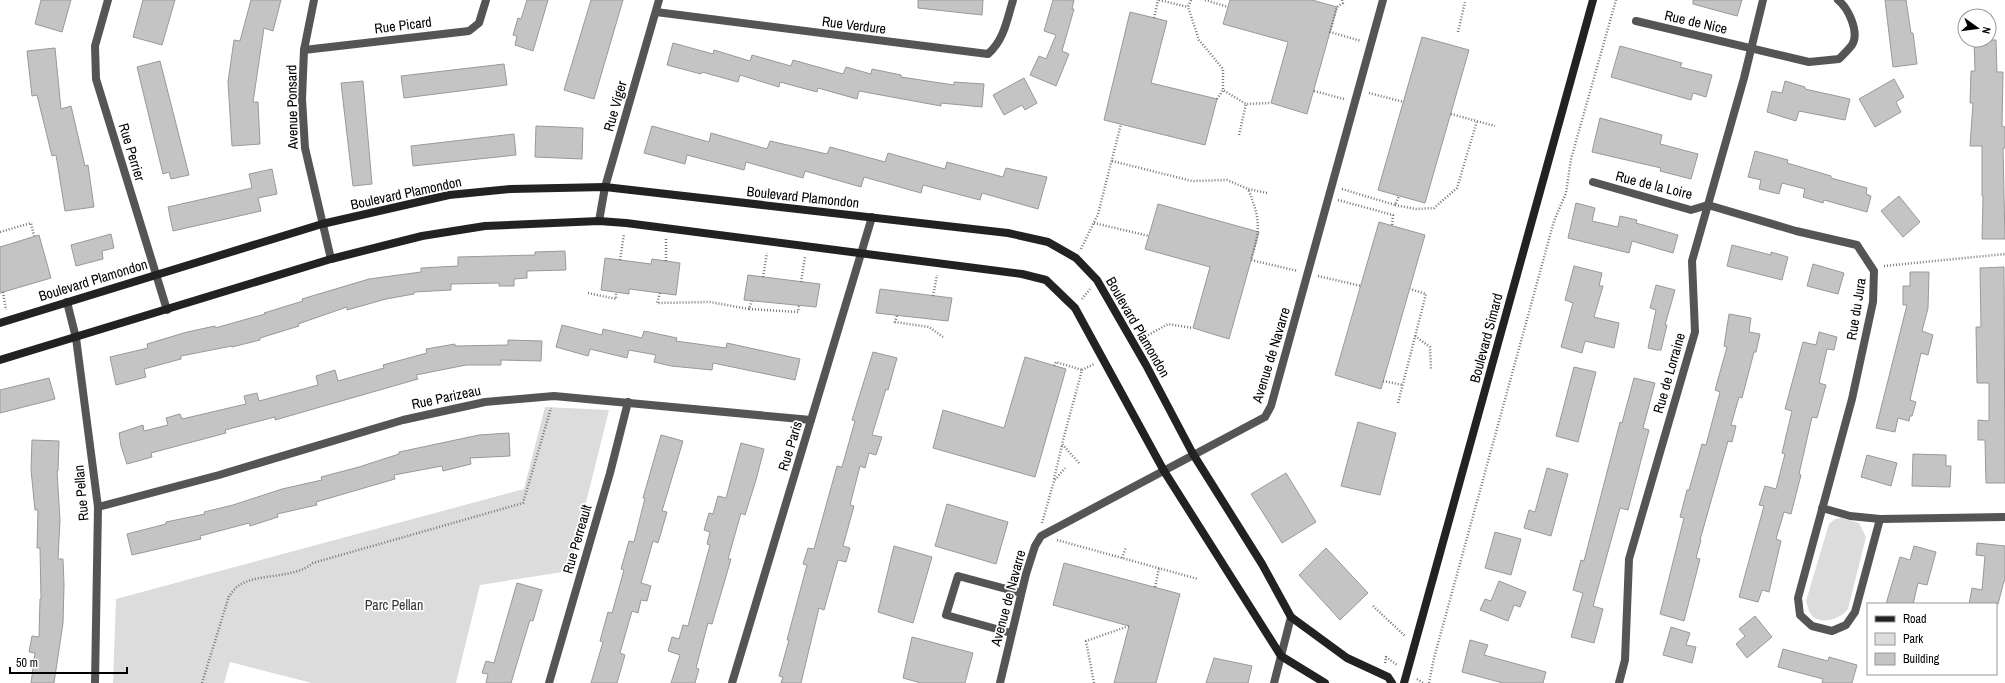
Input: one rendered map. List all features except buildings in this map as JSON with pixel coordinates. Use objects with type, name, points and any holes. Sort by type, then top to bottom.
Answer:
[{"type":"street","name":"Rue Perrier","points":[[108,0],[94,46],[96,79],[167,310]]},
{"type":"street","name":"Avenue Ponsard","points":[[314,0],[304,50],[302,99],[305,148],[331,259]]},
{"type":"street","name":"Rue Picard","points":[[304,50],[469,31],[479,23],[486,0]]},
{"type":"street","name":"Rue Viger","points":[[599,221],[605,187],[659,0]]},
{"type":"street","name":"Rue Verdure","points":[[656,12],[988,54],[997,47],[1003,35],[1013,0]]},
{"type":"street","name":"Avenue de Navarre","points":[[1000,683],[1021,593],[1035,546],[1041,536],[1264,417],[1271,406],[1383,0]]},
{"type":"street","name":"Boulevard Simard","points":[[1404,683],[1593,0]]},
{"type":"street","name":"Rue de Lorraine","points":[[1619,683],[1625,660],[1629,559],[1695,332],[1692,261],[1744,78],[1763,0]]},
{"type":"street","points":[[1750,49],[1809,62],[1839,59],[1853,43],[1853,24],[1846,6],[1838,0]]},
{"type":"street","name":"Rue de Nice","points":[[1636,21],[1750,49]]},
{"type":"street","name":"Rue de la Loire","points":[[1593,182],[1691,210],[1708,205]]},
{"type":"street","name":"Boulevard Plamondon","points":[[0,323],[322,224],[449,195],[511,189],[605,187],[1008,233],[1048,242],[1076,258],[1097,280],[1134,343],[1193,454],[1262,564],[1291,617],[1347,658],[1388,677],[1392,683]]},
{"type":"street","name":"Rue du Jura","points":[[1708,205],[1796,231],[1857,245],[1874,270],[1873,302],[1852,400],[1798,598],[1800,615],[1812,626],[1832,631],[1846,626],[1855,612],[1880,519]]},
{"type":"street","name":"Rue Paris","points":[[732,683],[872,217]]},
{"type":"street","points":[[0,360],[331,259],[422,236],[485,226],[599,221],[626,223],[667,227],[769,243],[862,252],[1022,274],[1046,280],[1076,308],[1164,471],[1281,656],[1325,683]]},
{"type":"street","name":"Rue Pellan","points":[[67,302],[76,338],[98,507],[95,683]]},
{"type":"street","name":"Rue Parizeau","points":[[98,507],[219,475],[403,420],[485,402],[554,396],[811,420]]},
{"type":"street","name":"Rue Perreault","points":[[549,683],[610,473],[628,402]]},
{"type":"street","points":[[1822,508],[1850,516],[1880,519],[2005,517]]},
{"type":"street","points":[[1011,633],[946,615],[958,576],[1021,593]]},
{"type":"street","points":[[1274,683],[1291,617]]},
{"type":"path","points":[[1154,18],[1158,0],[1188,7]]},
{"type":"path","points":[[1191,0],[1188,7],[1199,40],[1224,69],[1223,90],[1217,99]]},
{"type":"path","points":[[1205,0],[1228,7]]},
{"type":"path","points":[[1342,0],[1343,3],[1337,7],[1330,32],[1371,44]]},
{"type":"path","points":[[1429,683],[1434,658],[1554,221],[1566,193],[1571,158],[1616,0]]},
{"type":"path","points":[[1458,32],[1465,2]]},
{"type":"path","points":[[1223,90],[1246,104],[1271,103]]},
{"type":"path","points":[[1358,90],[1404,102]]},
{"type":"path","points":[[1314,91],[1355,102]]},
{"type":"path","points":[[1239,135],[1246,104]]},
{"type":"path","points":[[1450,114],[1495,126]]},
{"type":"path","points":[[1332,186],[1396,205],[1416,209],[1434,208],[1457,188],[1477,121]]},
{"type":"path","points":[[1076,258],[1098,214],[1121,124]]},
{"type":"path","points":[[1112,161],[1192,181],[1227,180],[1248,189],[1267,193]]},
{"type":"path","points":[[1248,189],[1257,210],[1259,232],[1251,260]]},
{"type":"path","points":[[1396,205],[1399,196]]},
{"type":"path","points":[[1329,198],[1393,215],[1392,226]]},
{"type":"path","points":[[0,232],[31,222],[34,236]]},
{"type":"path","points":[[620,260],[626,223]]},
{"type":"path","points":[[1094,223],[1149,236]]},
{"type":"path","points":[[666,261],[667,227]]},
{"type":"path","points":[[763,277],[769,243]]},
{"type":"path","points":[[801,282],[807,247]]},
{"type":"path","points":[[1872,267],[2005,254]]},
{"type":"path","points":[[932,296],[939,263]]},
{"type":"path","points":[[1076,308],[1097,280]]},
{"type":"path","points":[[1398,403],[1426,294],[1410,289]]},
{"type":"path","points":[[3,292],[9,320]]},
{"type":"path","points":[[588,293],[616,299],[616,292]]},
{"type":"path","points":[[660,293],[657,303],[710,302],[749,309],[798,312],[799,306]]},
{"type":"path","points":[[749,309],[752,300]]},
{"type":"path","points":[[897,316],[895,322],[929,327],[943,337]]},
{"type":"path","points":[[1134,343],[1168,324],[1193,328]]},
{"type":"path","points":[[1416,336],[1430,347],[1431,370]]},
{"type":"path","points":[[1054,366],[1056,362],[1082,370],[1103,359]]},
{"type":"path","points":[[1082,370],[1042,522],[1041,536],[1198,579]]},
{"type":"path","points":[[1383,381],[1403,385]]},
{"type":"path","points":[[202,683],[229,596],[238,586],[252,581],[304,570],[313,563],[523,503],[554,396]]},
{"type":"path","points":[[1062,444],[1079,463]]},
{"type":"path","points":[[1054,480],[1065,468]]},
{"type":"path","points":[[1122,558],[1126,547]]},
{"type":"path","points":[[1155,587],[1159,568]]},
{"type":"path","points":[[1373,606],[1414,645]]},
{"type":"path","points":[[1094,683],[1086,641],[1129,626]]},
{"type":"green space","name":"Parc Pellan","points":[[545,407],[609,410],[569,571],[480,585],[456,683],[312,683],[230,662],[224,683],[113,683],[116,599],[524,489]]},
{"type":"green space","points":[[1841,518],[1859,523],[1866,537],[1848,609],[1834,619],[1817,619],[1812,616],[1806,601],[1829,524],[1835,519]]}]
